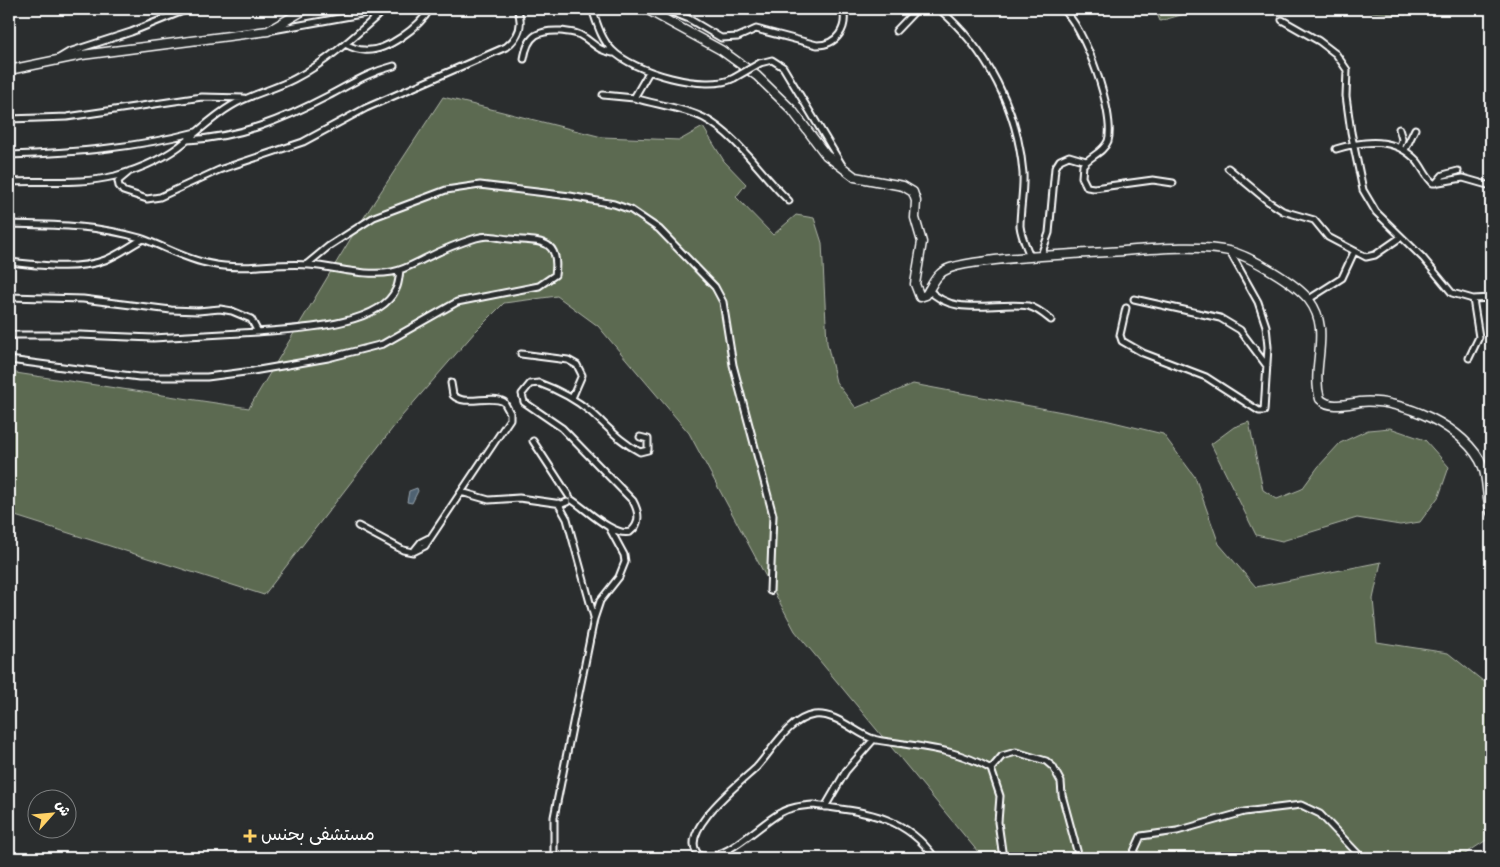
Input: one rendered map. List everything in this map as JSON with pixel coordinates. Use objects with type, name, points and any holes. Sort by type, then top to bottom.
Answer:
[{"type":"main road","points":[[9,70],[57,60],[268,31],[306,9]]},
{"type":"main road","points":[[646,9],[721,50],[757,76],[792,110],[826,155],[859,179],[902,186],[913,192],[916,201],[915,218],[922,242],[915,284],[920,297],[926,295],[937,276],[949,268],[966,263],[1040,255],[1179,249],[1230,251],[1249,259],[1285,281],[1309,299],[1315,309],[1322,331],[1317,385],[1320,399],[1330,405],[1369,401],[1395,404],[1418,412],[1448,429],[1478,457],[1485,476],[1491,512]]},
{"type":"street","points":[[57,60],[69,52],[131,32],[188,9]]},
{"type":"street","points":[[358,15],[368,9]]},
{"type":"street","points":[[268,31],[386,9]]},
{"type":"street","points":[[9,182],[79,182],[130,171],[164,156],[187,140],[208,120],[245,98],[293,80],[345,44],[386,9]]},
{"type":"street","points":[[345,44],[364,50],[382,47],[406,34],[430,9]]},
{"type":"street","points":[[130,171],[118,181],[118,186],[123,191],[147,199],[160,197],[219,170],[285,149],[318,134],[366,108],[506,47],[516,38],[520,27],[521,21],[517,9]]},
{"type":"street","points":[[592,9],[603,39],[616,54]]},
{"type":"street","points":[[664,9],[689,20],[721,38],[732,38],[751,30],[760,30],[817,45],[824,45],[837,39],[842,31],[843,9]]},
{"type":"street","points":[[896,31],[917,9]]},
{"type":"street","points":[[940,9],[964,31],[992,72],[1013,120],[1023,172],[1024,191],[1020,226],[1030,256]]},
{"type":"street","points":[[1062,9],[1072,16],[1078,26],[1100,82],[1110,123],[1107,142],[1103,150],[1086,162],[1082,168],[1082,177],[1088,187],[1094,188],[1153,180],[1173,183]]},
{"type":"street","points":[[1282,20],[1319,41],[1341,60],[1346,70],[1347,110],[1363,190],[1368,201],[1385,223],[1423,258],[1447,289],[1461,297],[1473,299],[1491,298]]},
{"type":"street","points":[[524,59],[530,41],[534,36],[545,31],[578,33],[599,50],[616,54],[649,72],[712,84],[723,83],[760,63],[772,60],[783,67],[845,169]]},
{"type":"street","points":[[187,140],[232,136],[272,124],[365,75],[394,66]]},
{"type":"street","points":[[634,98],[649,72]]},
{"type":"street","points":[[602,94],[634,98],[657,105],[685,110],[706,119],[722,131],[789,201]]},
{"type":"street","points":[[9,119],[75,116],[202,97],[245,98]]},
{"type":"street","points":[[1399,129],[1403,149]]},
{"type":"street","points":[[1403,149],[1415,130]]},
{"type":"street","points":[[9,155],[64,154],[102,150],[196,132]]},
{"type":"street","points":[[1336,149],[1355,144],[1381,142],[1403,149],[1419,164],[1430,181],[1436,183],[1463,178],[1491,186]]},
{"type":"street","points":[[1040,255],[1049,233],[1055,168],[1060,160],[1069,156],[1086,162]]},
{"type":"street","points":[[1228,168],[1269,202],[1283,211],[1314,220],[1328,237],[1354,252],[1370,257],[1401,237]]},
{"type":"street","points":[[1436,183],[1443,175],[1458,171]]},
{"type":"street","points":[[306,265],[329,246],[374,217],[446,190],[480,185],[570,196],[614,204],[631,210],[659,229],[715,287],[723,302],[735,373],[773,515],[770,591]]},
{"type":"street","points":[[9,224],[75,225],[108,229],[211,264],[242,268],[306,265],[370,273],[392,272],[474,238],[489,235],[511,240],[537,240],[546,244],[553,251],[557,265],[555,275],[539,286],[457,302],[383,344],[328,358],[207,377],[139,377],[9,360]]},
{"type":"street","points":[[9,262],[30,265],[90,263],[113,256],[142,239]]},
{"type":"street","points":[[1126,308],[1120,335],[1122,341],[1143,354],[1206,377],[1261,412],[1266,406],[1268,336],[1263,315],[1230,251]]},
{"type":"street","points":[[1309,299],[1342,278],[1354,252]]},
{"type":"street","points":[[9,335],[153,338],[300,328],[356,318],[389,300],[396,290],[400,270]]},
{"type":"street","points":[[928,289],[935,297],[951,304],[1030,306],[1051,320]]},
{"type":"street","points":[[9,297],[83,300],[171,310],[198,311],[220,309],[232,311],[251,319],[258,332]]},
{"type":"street","points":[[1134,299],[1220,318],[1240,330],[1267,366]]},
{"type":"street","points":[[1469,358],[1476,349],[1479,337],[1473,299]]},
{"type":"street","points":[[521,354],[568,360],[577,365],[582,376],[572,398]]},
{"type":"street","points":[[533,442],[569,499],[610,528],[624,533],[635,528],[638,513],[633,501],[562,428],[527,405],[522,396],[528,386],[536,382],[572,398],[630,447],[640,452],[648,450],[648,439],[640,437]]},
{"type":"street","points":[[358,526],[403,550],[413,552],[421,542],[429,538],[508,425],[510,413],[504,402],[500,399],[456,398],[451,383]]},
{"type":"street","points":[[461,492],[490,500],[519,498],[558,503],[569,499]]},
{"type":"street","points":[[558,503],[567,519],[594,619]]},
{"type":"street","points":[[554,858],[554,817],[594,619],[600,601],[619,577],[625,562],[624,555],[610,528]]},
{"type":"street","points":[[935,858],[919,838],[889,819],[825,807],[801,806],[781,812],[722,854],[700,856],[693,843],[706,816],[756,767],[782,735],[799,722],[813,715],[824,716],[874,739],[966,756],[991,769],[1000,796],[998,822],[1004,858]]},
{"type":"street","points":[[825,807],[846,771],[874,739]]},
{"type":"street","points":[[991,769],[1002,756],[1016,752],[1046,761],[1053,767],[1061,782],[1062,794],[1079,858]]},
{"type":"street","points":[[1130,858],[1141,836],[1177,831],[1244,812],[1287,805],[1301,805],[1320,814],[1362,858]]},
{"type":"green space","points":[[1155,9],[1202,9],[1160,21]]},
{"type":"green space","points":[[1335,9],[1406,9],[1406,15]]},
{"type":"green space","points":[[443,97],[602,137],[680,140],[703,127],[724,161],[746,184],[736,197],[773,235],[796,215],[814,218],[822,243],[827,343],[836,382],[856,408],[913,384],[1105,420],[1163,434],[1195,477],[1219,544],[1256,587],[1381,562],[1373,599],[1377,642],[1448,653],[1483,681],[1491,682],[1491,837],[1459,858],[983,858],[795,631],[689,433],[598,326],[557,296],[504,303],[475,332],[402,416],[264,595],[9,514],[9,372],[249,408],[357,228]]},
{"type":"green space","points":[[1249,422],[1263,490],[1277,499],[1302,489],[1318,467],[1340,443],[1368,430],[1390,428],[1425,440],[1449,467],[1439,496],[1420,522],[1400,525],[1357,518],[1282,541],[1256,535],[1211,444],[1234,427]]},
{"type":"water","points":[[417,488],[418,491],[412,503],[407,502],[409,491]]},
{"type":"place","name":"مستشفى بحنس","points":[[250,836]]}]
